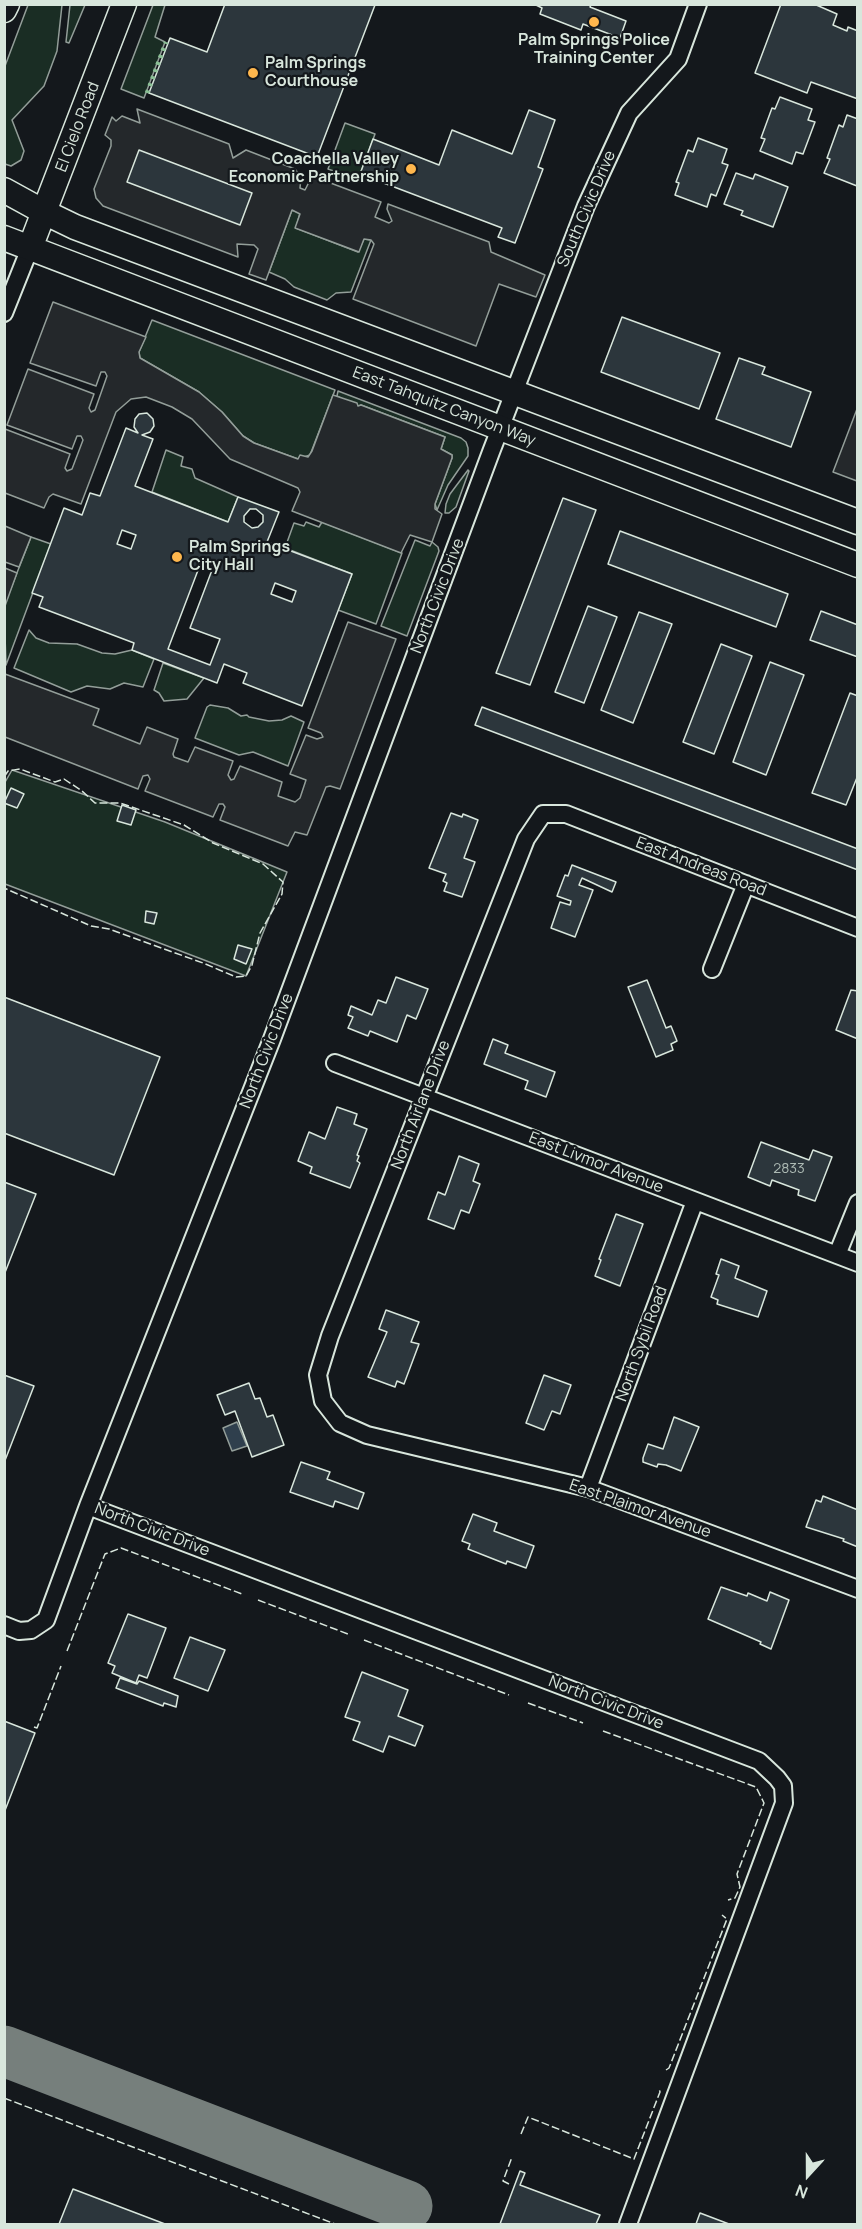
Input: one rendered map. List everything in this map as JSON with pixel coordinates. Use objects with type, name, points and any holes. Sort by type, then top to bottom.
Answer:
[{"type":"main road","points":[[4,10],[7,4]]},
{"type":"main road","name":"El Cielo Road","points":[[30,248],[124,4]]},
{"type":"main road","points":[[4,190],[85,231],[858,522]]},
{"type":"main road","name":"East Tahquitz Canyon Way","points":[[4,238],[858,565]]},
{"type":"street","name":"South Civic Drive","points":[[500,428],[586,206],[626,119],[678,59],[698,4]]},
{"type":"street","points":[[4,313],[30,248]]},
{"type":"street","name":"North Civic Drive","points":[[500,428],[272,1039],[88,1506],[759,1761],[777,1778],[783,1786],[784,1803],[628,2224]]},
{"type":"street","name":"East Andreas Road","points":[[543,814],[566,814],[858,928]]},
{"type":"street","name":"North Airlane Drive","points":[[323,1401],[318,1375],[330,1336],[526,839],[543,814]]},
{"type":"street","points":[[712,969],[746,885]]},
{"type":"street","name":"East Livmor Avenue","points":[[335,1063],[858,1263]]},
{"type":"street","name":"North Sybil Road","points":[[588,1488],[695,1201]]},
{"type":"street","points":[[837,1255],[858,1203]]},
{"type":"street","name":"East Plaimor Avenue","points":[[323,1401],[340,1423],[367,1435],[588,1488],[858,1589]]},
{"type":"street","points":[[4,1625],[19,1631],[31,1630],[46,1620],[88,1506]]},
{"type":"green space","points":[[28,5],[62,5],[57,51],[44,86],[12,120],[24,151],[21,160],[11,166],[5,164],[5,66]]},
{"type":"green space","points":[[70,5],[85,5],[69,43],[66,42]]},
{"type":"green space","points":[[153,5],[165,5],[155,37],[165,42],[144,98],[121,89]]},
{"type":"green space","points":[[345,123],[375,134],[358,180],[328,169]]},
{"type":"green space","points":[[292,210],[300,213],[296,228],[358,252],[364,239],[371,240],[351,292],[336,293],[327,300],[294,287],[285,279],[269,272]]},
{"type":"green space","points":[[152,320],[335,390],[310,455],[298,459],[254,443],[243,436],[222,412],[199,392],[140,358],[139,352]]},
{"type":"green space","points":[[338,391],[461,438],[466,442],[468,456],[448,485],[437,510],[435,504],[452,458],[452,455],[441,449],[445,437],[361,405],[357,407],[337,396]]},
{"type":"green space","points":[[166,450],[183,457],[181,466],[192,469],[195,478],[238,497],[228,522],[152,492]]},
{"type":"green space","points":[[468,470],[456,507],[449,513],[445,513],[450,494]]},
{"type":"green space","points":[[306,522],[319,527],[322,522],[402,553],[376,624],[338,610],[352,574],[285,548],[294,523],[304,526]]},
{"type":"green space","points":[[31,537],[51,544],[6,665],[4,606]]},
{"type":"green space","points":[[415,540],[430,546],[432,542],[439,551],[407,636],[381,626]]},
{"type":"green space","points":[[29,630],[36,638],[49,643],[77,644],[102,653],[115,654],[132,650],[154,659],[143,687],[124,683],[110,689],[87,686],[71,692],[14,668]]},
{"type":"green space","points":[[163,663],[204,678],[187,699],[164,701],[154,690]]},
{"type":"green space","points":[[210,705],[228,708],[241,716],[247,715],[269,721],[282,720],[291,716],[304,722],[288,766],[253,752],[239,755],[195,738],[207,707]]},
{"type":"green space","points":[[12,770],[165,822],[287,872],[246,976],[5,884],[4,784]]},
{"type":"shaded area","points":[[137,109],[229,144],[233,158],[246,150],[295,169],[301,177],[300,188],[305,190],[312,176],[381,202],[375,217],[389,223],[392,221],[387,209],[388,204],[489,242],[491,252],[545,275],[536,297],[499,284],[476,346],[353,299],[374,244],[371,240],[364,239],[359,252],[295,228],[300,214],[292,210],[266,280],[249,274],[258,249],[254,245],[237,244],[238,257],[103,206],[96,198],[94,189],[111,146],[111,140],[105,135],[112,117],[116,121],[122,116],[140,123]]},
{"type":"shaded area","points":[[53,302],[146,337],[139,352],[140,358],[199,392],[222,412],[243,436],[254,443],[298,459],[300,455],[308,457],[312,451],[333,395],[445,437],[441,449],[452,455],[452,458],[435,504],[435,509],[442,514],[432,542],[410,535],[401,553],[292,511],[300,492],[298,488],[230,459],[192,419],[172,407],[146,397],[131,399],[116,412],[81,504],[53,494],[44,508],[5,493],[5,429],[70,454],[65,468],[67,471],[72,469],[83,440],[81,436],[77,436],[72,449],[7,425],[28,369],[94,394],[89,408],[91,412],[95,410],[107,376],[105,372],[101,372],[96,386],[30,363]]},
{"type":"shaded area","points":[[857,409],[857,481],[833,472]]},
{"type":"shaded area","points":[[5,526],[31,537],[19,567],[5,562]]},
{"type":"shaded area","points":[[5,568],[17,573],[5,606]]},
{"type":"shaded area","points":[[348,622],[396,639],[340,789],[326,787],[307,835],[295,832],[288,846],[220,820],[225,807],[223,804],[219,804],[213,817],[145,791],[150,779],[148,775],[143,776],[138,789],[5,737],[5,674],[99,709],[93,725],[140,744],[147,727],[178,739],[174,757],[188,762],[195,747],[233,761],[228,775],[231,780],[234,779],[240,766],[282,782],[278,796],[295,802],[300,798],[306,780],[290,774],[306,735],[317,739],[323,737],[321,733],[308,728]]},
{"type":"water","points":[[237,1422],[247,1446],[232,1451],[223,1428]]},
{"type":"building","name":"Palm Springs Courthouse","points":[[225,4],[375,5],[317,157],[149,93],[170,38],[207,52]]},
{"type":"building","name":"Palm Springs Police Training Center","points":[[534,4],[591,4],[590,7],[626,21],[620,38],[583,24],[581,30],[540,14],[542,8]]},
{"type":"building","points":[[781,4],[814,4],[837,14],[833,25],[847,31],[848,27],[858,31],[858,99],[811,82],[807,93],[755,73]]},
{"type":"building","points":[[780,97],[812,109],[808,120],[815,122],[803,154],[796,152],[792,164],[760,151],[765,139],[761,138],[772,108],[775,109]]},
{"type":"building","points":[[529,110],[555,120],[538,167],[543,169],[515,243],[498,237],[502,228],[360,174],[373,139],[439,165],[452,130],[512,154]]},
{"type":"building","points":[[847,115],[858,119],[857,186],[824,173],[839,125],[843,127]]},
{"type":"building","points":[[698,138],[727,149],[722,163],[728,165],[716,196],[711,194],[707,207],[675,195],[679,183],[676,182],[688,150],[693,152]]},
{"type":"building","points":[[139,150],[252,193],[240,225],[127,182]]},
{"type":"building","points":[[736,173],[753,179],[755,174],[788,187],[773,227],[741,215],[743,211],[724,204]]},
{"type":"building","points":[[622,317],[720,353],[699,409],[601,372]]},
{"type":"building","points":[[739,358],[765,367],[762,374],[811,392],[791,447],[716,419]]},
{"type":"building","name":"Palm Springs City Hall","points":[[147,413],[153,419],[154,426],[150,432],[142,435],[153,439],[135,486],[228,522],[238,497],[279,512],[267,542],[352,574],[302,706],[243,683],[247,673],[224,664],[217,683],[132,650],[134,643],[39,607],[43,597],[32,593],[64,508],[82,515],[90,493],[100,496],[126,428],[138,433],[134,427],[135,419],[139,414]],"holes":[[[250,509],[256,509],[263,515],[263,522],[258,527],[252,528],[244,522],[244,516]],[[122,530],[136,535],[131,549],[117,544]],[[200,565],[212,570],[190,628],[220,639],[210,665],[168,649]],[[275,583],[296,591],[292,602],[271,594]]]},
{"type":"building","points":[[563,498],[596,510],[530,685],[496,673]]},
{"type":"building","points":[[620,531],[788,594],[776,627],[608,564]]},
{"type":"building","points":[[588,606],[617,617],[584,703],[555,692]]},
{"type":"building","points":[[821,611],[858,625],[858,657],[810,640]]},
{"type":"building","points":[[639,612],[672,624],[633,723],[601,710]]},
{"type":"building","points":[[721,644],[752,656],[714,754],[683,742]]},
{"type":"building","points":[[770,662],[804,675],[766,775],[733,762]]},
{"type":"building","points":[[850,693],[858,696],[858,775],[846,805],[812,793]]},
{"type":"building","points":[[482,707],[858,849],[858,870],[475,725]]},
{"type":"building","points":[[11,788],[24,794],[17,808],[4,803]]},
{"type":"building","points":[[122,805],[136,810],[131,825],[117,821]]},
{"type":"building","points":[[451,813],[462,817],[463,814],[478,820],[464,858],[475,862],[462,897],[444,891],[447,883],[443,881],[446,874],[429,868]]},
{"type":"building","points":[[572,865],[616,882],[612,892],[582,878],[579,885],[593,890],[575,937],[551,928],[560,902],[570,905],[571,901],[557,896],[565,875],[568,876]]},
{"type":"building","points":[[146,911],[157,913],[154,924],[145,922]]},
{"type":"building","points":[[238,945],[252,949],[246,964],[234,959]]},
{"type":"building","points":[[396,977],[428,989],[416,1019],[407,1015],[397,1042],[370,1031],[368,1036],[348,1028],[353,1017],[348,1015],[351,1006],[372,1015],[378,1000],[386,1003]]},
{"type":"building","points":[[647,980],[666,1028],[671,1026],[677,1041],[671,1044],[673,1050],[656,1057],[628,987]]},
{"type":"building","points":[[851,990],[858,991],[858,1039],[836,1030]]},
{"type":"building","points":[[4,997],[160,1057],[114,1175],[4,1133]]},
{"type":"building","points":[[493,1039],[508,1045],[505,1053],[555,1072],[546,1097],[525,1089],[528,1081],[484,1064]]},
{"type":"building","points":[[337,1107],[357,1114],[354,1124],[367,1129],[357,1155],[359,1156],[357,1161],[360,1163],[350,1188],[310,1173],[312,1167],[298,1161],[309,1132],[325,1139]]},
{"type":"building","points":[[761,1142],[809,1160],[813,1150],[832,1157],[815,1201],[798,1195],[799,1190],[772,1180],[770,1186],[748,1177]]},
{"type":"building","points":[[459,1156],[479,1164],[473,1181],[480,1184],[469,1213],[461,1210],[454,1229],[428,1219],[438,1192],[445,1195]]},
{"type":"building","points":[[4,1182],[36,1194],[4,1275]]},
{"type":"building","points":[[616,1214],[643,1224],[620,1286],[595,1276]]},
{"type":"building","points":[[721,1259],[739,1266],[735,1278],[767,1291],[758,1317],[717,1304],[718,1300],[711,1297],[719,1275],[716,1274]]},
{"type":"building","points":[[386,1310],[419,1322],[411,1342],[419,1344],[404,1384],[397,1381],[395,1387],[368,1377],[387,1332],[379,1329]]},
{"type":"building","points":[[4,1375],[34,1386],[4,1463]]},
{"type":"building","points":[[544,1375],[571,1385],[560,1414],[552,1411],[544,1430],[526,1423]]},
{"type":"building","points":[[249,1383],[255,1399],[260,1398],[267,1417],[273,1415],[284,1445],[252,1457],[235,1411],[225,1415],[217,1395]]},
{"type":"building","points":[[674,1417],[699,1427],[681,1471],[666,1465],[658,1464],[657,1467],[643,1462],[648,1444],[663,1449]]},
{"type":"building","points":[[301,1462],[330,1472],[327,1479],[364,1493],[358,1509],[335,1501],[333,1507],[290,1492]]},
{"type":"building","points":[[823,1496],[858,1510],[858,1547],[843,1541],[844,1539],[806,1527],[816,1500],[821,1502]]},
{"type":"building","points":[[473,1514],[497,1523],[494,1531],[534,1546],[526,1568],[507,1561],[506,1564],[468,1549],[470,1544],[462,1541]]},
{"type":"building","points":[[721,1587],[747,1596],[748,1593],[767,1601],[770,1592],[789,1600],[771,1649],[760,1644],[761,1642],[708,1619]]},
{"type":"building","points":[[128,1614],[166,1628],[147,1678],[139,1675],[136,1683],[112,1673],[115,1666],[108,1663]]},
{"type":"building","points":[[190,1637],[225,1650],[208,1691],[174,1678]]},
{"type":"building","points":[[362,1672],[408,1690],[398,1716],[423,1726],[415,1746],[389,1736],[383,1752],[353,1740],[360,1722],[345,1717]]},
{"type":"building","points":[[120,1678],[137,1684],[139,1681],[178,1696],[176,1707],[164,1703],[163,1706],[116,1688]]},
{"type":"building","points":[[4,1721],[35,1733],[4,1813]]},
{"type":"building","points":[[520,2171],[525,2173],[520,2185],[600,2215],[596,2224],[500,2224]]},
{"type":"building","points":[[73,2189],[165,2224],[59,2224]]},
{"type":"building","points":[[700,2213],[729,2224],[696,2224]]},
{"type":"taxiway","points":[[4,2051],[407,2206]]},
{"type":"hedge","points":[[147,93],[166,42]]},
{"type":"fence","points":[[4,777],[8,771],[20,769],[55,782],[64,779],[95,803],[120,803],[184,825],[213,843],[263,864],[283,882],[282,894],[260,933],[252,965],[246,976],[236,977],[109,929],[91,926],[4,888]]},
{"type":"fence","points":[[67,1651],[105,1554],[121,1548],[242,1594]]},
{"type":"fence","points":[[258,1600],[348,1634]]},
{"type":"fence","points":[[364,1640],[509,1695]]},
{"type":"fence","points":[[34,1727],[37,1728],[61,1666]]},
{"type":"fence","points":[[528,1703],[583,1723]]},
{"type":"fence","points":[[603,1731],[756,1787],[764,1803],[737,1874],[740,1887],[735,1898],[728,1900]]},
{"type":"fence","points":[[666,2070],[669,2068],[727,1919],[722,1915]]},
{"type":"fence","points":[[521,2134],[528,2117],[634,2159],[660,2092],[659,2088]]},
{"type":"fence","points":[[4,2098],[335,2224]]},
{"type":"fence","points":[[509,2184],[503,2181],[512,2157]]},
{"type":"place","name":"Palm Springs Police Training Center","points":[[594,22]]},
{"type":"place","name":"Palm Springs Courthouse","points":[[253,73]]},
{"type":"place","name":"Coachella Valley Economic Partnership","points":[[411,169]]},
{"type":"place","name":"Palm Springs City Hall","points":[[177,557]]}]
